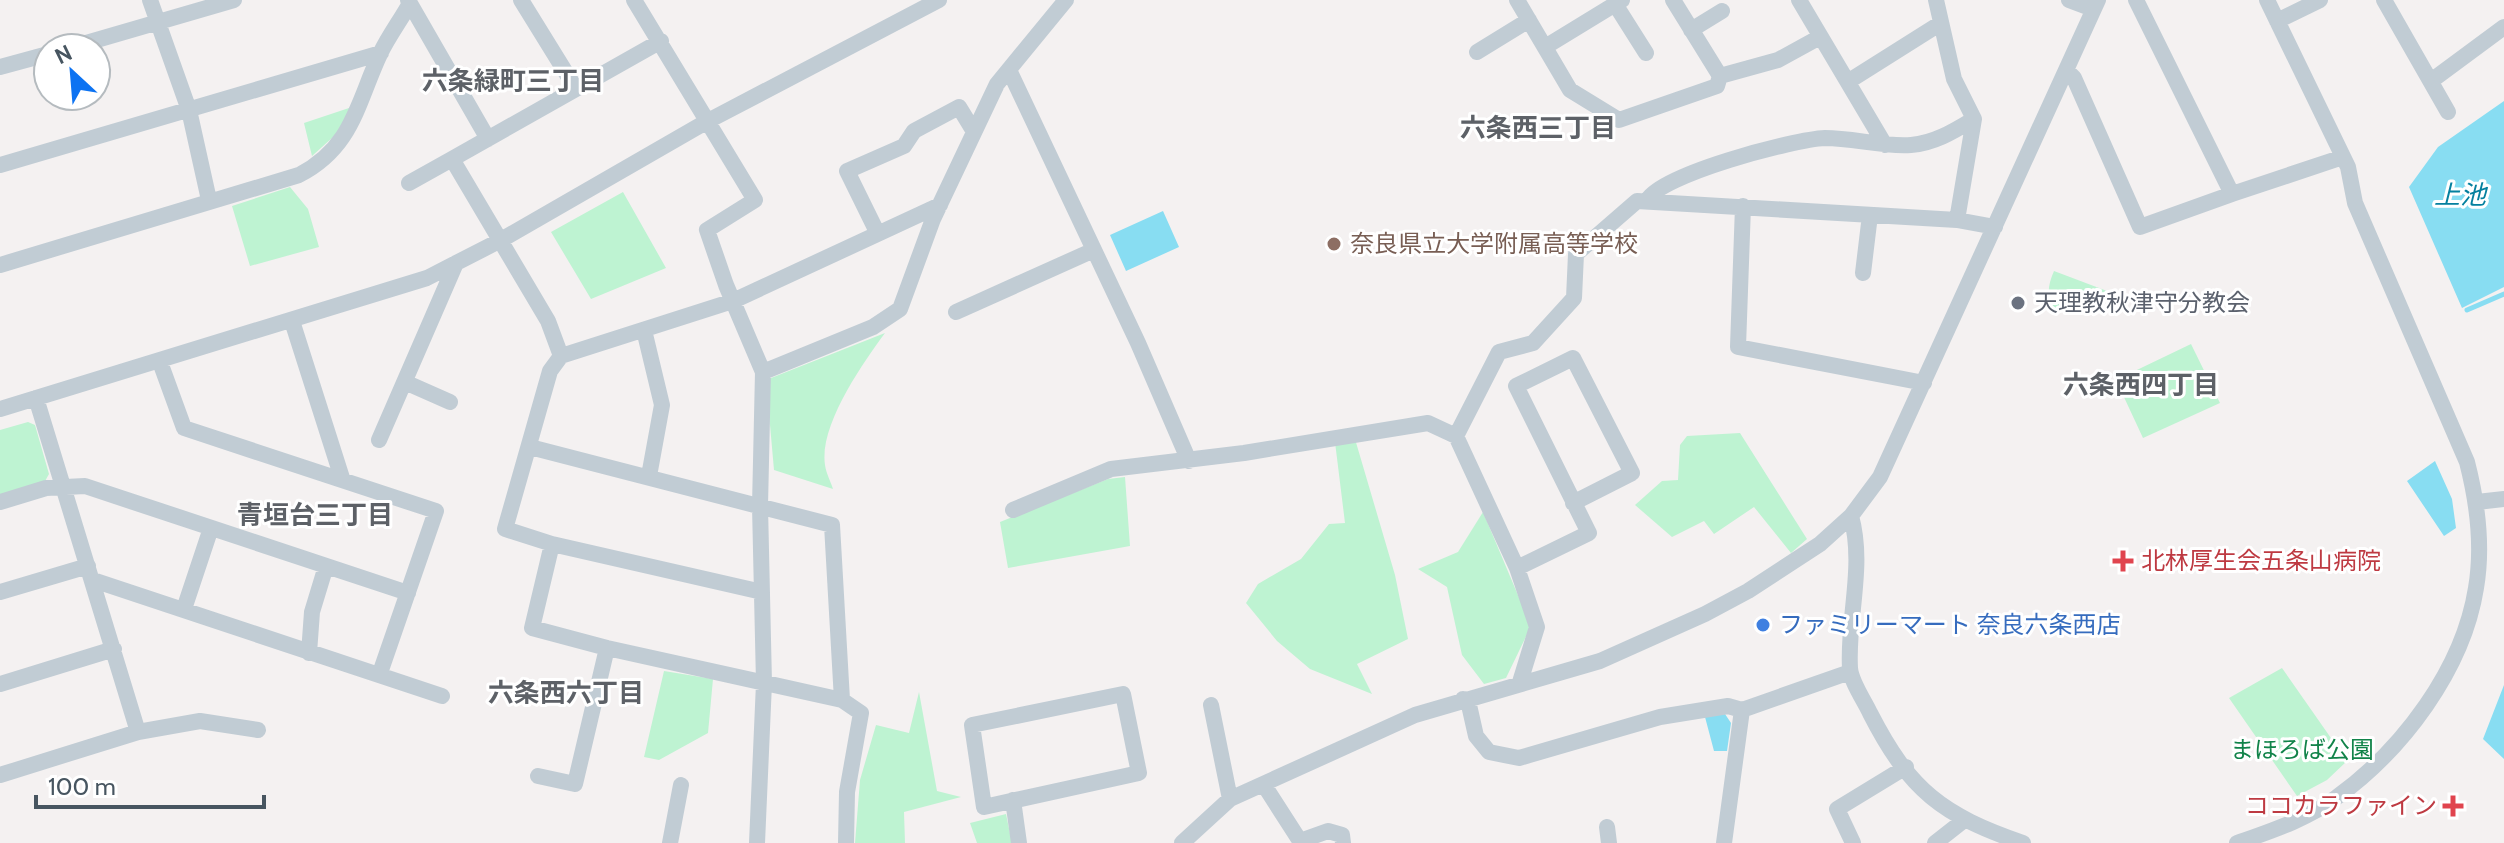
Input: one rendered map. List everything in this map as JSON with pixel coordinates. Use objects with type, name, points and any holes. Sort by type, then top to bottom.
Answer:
[{"type":"street","points":[[150,0],[189,110],[209,200]]},
{"type":"street","points":[[112,36],[234,0]]},
{"type":"street","points":[[521,0],[576,89]]},
{"type":"street","points":[[634,0],[755,200],[707,230],[763,372],[760,506],[764,683],[757,843]]},
{"type":"street","points":[[0,409],[427,278],[501,240],[706,122],[939,0]]},
{"type":"street","points":[[763,372],[873,327],[900,309],[940,205],[997,84],[1066,0]]},
{"type":"street","points":[[1517,0],[1570,90],[1619,120],[1717,86],[1720,76],[1673,0]]},
{"type":"street","points":[[1799,0],[1885,145]]},
{"type":"street","points":[[1936,0],[1954,79],[1974,119],[1957,220]]},
{"type":"street","points":[[1182,843],[1230,799],[1415,715],[1600,661],[1705,614],[1748,591],[1820,544],[1851,516],[1880,477],[2096,4],[2069,0]]},
{"type":"street","points":[[2136,0],[2232,194]]},
{"type":"street","points":[[2237,843],[2286,825],[2336,798],[2372,768],[2432,696],[2461,641],[2476,588],[2477,502],[2467,462],[2355,203],[2343,157],[2267,0]]},
{"type":"street","points":[[2277,21],[2320,0]]},
{"type":"street","points":[[2384,0],[2448,112]]},
{"type":"street","points":[[408,2],[488,139]]},
{"type":"street","points":[[0,265],[299,175],[317,166],[351,129],[381,53],[408,2]]},
{"type":"street","points":[[1545,47],[1618,2],[1646,53]]},
{"type":"street","points":[[1691,30],[1722,11]]},
{"type":"street","points":[[1477,52],[1529,20]]},
{"type":"street","points":[[1849,81],[1941,23]]},
{"type":"street","points":[[2431,81],[2504,27]]},
{"type":"street","points":[[1720,76],[1778,60],[1820,37]]},
{"type":"street","points":[[409,183],[661,41]]},
{"type":"street","points":[[0,165],[381,53]]},
{"type":"street","points":[[0,67],[32,58]]},
{"type":"street","points":[[1009,70],[1189,461]]},
{"type":"street","points":[[2067,71],[2074,78],[2140,227],[2343,157]]},
{"type":"street","points":[[877,232],[847,171],[904,146],[914,131],[959,107],[973,130]]},
{"type":"street","points":[[1647,201],[1651,192],[1677,177],[1823,138],[1913,145],[1940,139],[1974,119]]},
{"type":"street","points":[[452,159],[548,321],[561,356]]},
{"type":"street","points":[[1456,436],[1499,352],[1533,343],[1574,298],[1576,254],[1637,201],[1957,220],[1995,227]]},
{"type":"street","points":[[762,592],[552,544],[505,529],[550,371],[561,356],[733,301],[940,205]]},
{"type":"street","points":[[1743,206],[1738,347],[1924,383]]},
{"type":"street","points":[[1863,273],[1870,215]]},
{"type":"street","points":[[956,312],[1094,250]]},
{"type":"street","points":[[379,440],[407,383],[456,263]]},
{"type":"street","points":[[292,321],[342,478]]},
{"type":"street","points":[[644,330],[662,405],[649,476]]},
{"type":"street","points":[[1517,568],[1589,533],[1573,503],[1516,386],[1573,358],[1632,473],[1573,503]]},
{"type":"street","points":[[160,362],[184,428],[436,511],[380,673]]},
{"type":"street","points":[[407,383],[450,402]]},
{"type":"street","points":[[36,398],[138,732]]},
{"type":"street","points":[[1013,510],[1111,469],[1189,461],[1428,423],[1456,436],[1517,568],[1537,627],[1520,682]]},
{"type":"street","points":[[530,447],[832,525],[842,700]]},
{"type":"street","points":[[0,502],[63,487],[85,486],[408,593]]},
{"type":"street","points":[[2477,502],[2504,499]]},
{"type":"street","points":[[1851,516],[1858,539],[1850,672],[1882,736],[1932,800],[1963,821],[2023,843]]},
{"type":"street","points":[[184,609],[211,528]]},
{"type":"street","points":[[552,544],[532,628],[607,648],[842,700],[861,713],[847,792],[846,843]]},
{"type":"street","points":[[309,653],[312,612],[326,566]]},
{"type":"street","points":[[0,592],[90,573],[309,653],[380,673],[442,696]]},
{"type":"street","points":[[538,776],[575,784],[607,648]]},
{"type":"street","points":[[0,684],[114,649]]},
{"type":"street","points":[[1463,699],[1469,705],[1476,736],[1489,752],[1519,758],[1660,717],[1728,706],[1742,710],[1850,672]]},
{"type":"street","points":[[1123,694],[1139,773],[1013,800],[984,807],[972,725],[1123,694]]},
{"type":"street","points":[[1211,705],[1230,799]]},
{"type":"street","points":[[1724,843],[1742,710]]},
{"type":"street","points":[[0,775],[138,732],[200,721],[258,730]]},
{"type":"street","points":[[1853,843],[1837,809],[1906,767]]},
{"type":"street","points":[[670,843],[681,785]]},
{"type":"street","points":[[1264,785],[1300,841],[1328,831],[1342,835],[1343,843]]},
{"type":"street","points":[[1013,800],[1019,843]]},
{"type":"street","points":[[1935,843],[1963,821]]},
{"type":"green space","points":[[352,107],[342,129],[312,156],[304,123]]},
{"type":"green space","points":[[290,187],[308,209],[319,247],[250,266],[232,206]]},
{"type":"green space","points":[[623,192],[666,268],[591,299],[551,232]]},
{"type":"green space","points":[[2054,271],[2107,291],[2057,314],[2049,293]]},
{"type":"green space","points":[[885,333],[844,395],[829,432],[825,465],[833,489],[774,470],[766,380]]},
{"type":"green space","points":[[2191,344],[2220,403],[2143,438],[2116,380]]},
{"type":"green space","points":[[28,422],[35,425],[49,474],[44,483],[0,495],[0,430]]},
{"type":"green space","points":[[1740,433],[1807,539],[1791,553],[1754,507],[1714,534],[1704,521],[1672,537],[1635,505],[1662,481],[1678,480],[1680,445],[1687,436]]},
{"type":"green space","points":[[1355,439],[1395,575],[1408,639],[1357,664],[1372,694],[1310,669],[1277,641],[1246,603],[1258,584],[1301,559],[1329,524],[1345,523],[1335,442]]},
{"type":"green space","points":[[1125,477],[1130,546],[1008,568],[1000,522],[1108,479]]},
{"type":"green space","points":[[1483,512],[1531,626],[1506,678],[1484,684],[1462,655],[1447,587],[1418,569],[1458,552]]},
{"type":"green space","name":"まほろば公園","points":[[2282,668],[2347,761],[2327,780],[2297,796],[2229,698]]},
{"type":"green space","points":[[664,671],[713,679],[708,733],[659,760],[644,757]]},
{"type":"green space","points":[[919,692],[937,791],[961,797],[904,812],[905,843],[855,843],[860,780],[876,725],[909,733]]},
{"type":"green space","points":[[1006,814],[1012,843],[977,843],[970,823]]},
{"type":"water","name":"上池","points":[[2504,101],[2504,287],[2462,308],[2409,187],[2438,147]]},
{"type":"water","points":[[1163,211],[1179,247],[1126,271],[1110,235]]},
{"type":"water","points":[[2435,461],[2452,499],[2456,528],[2444,536],[2407,481]]},
{"type":"water","points":[[2504,685],[2504,759],[2483,739]]},
{"type":"water","points":[[1725,714],[1731,723],[1727,751],[1714,751],[1705,717]]},
{"type":"waterway","points":[[2467,310],[2504,294]]},
{"type":"place","name":"奈良県立大学附属高等学校","points":[[1334,244]]},
{"type":"place","name":"天理教秋津守分教会","points":[[2018,303]]},
{"type":"place","name":"北林厚生会五条山病院","points":[[2123,561]]},
{"type":"place","name":"ファミリーマート 奈良六条西店","points":[[1763,625]]},
{"type":"place","name":"ココカラファイン","points":[[2453,806]]},
{"type":"district","name":"六条緑町三丁目","points":[[513,81]]},
{"type":"district","name":"六条西三丁目","points":[[1538,128]]},
{"type":"district","name":"六条西四丁目","points":[[2141,385]]},
{"type":"district","name":"青垣台三丁目","points":[[315,515]]},
{"type":"district","name":"六条西六丁目","points":[[566,693]]}]
